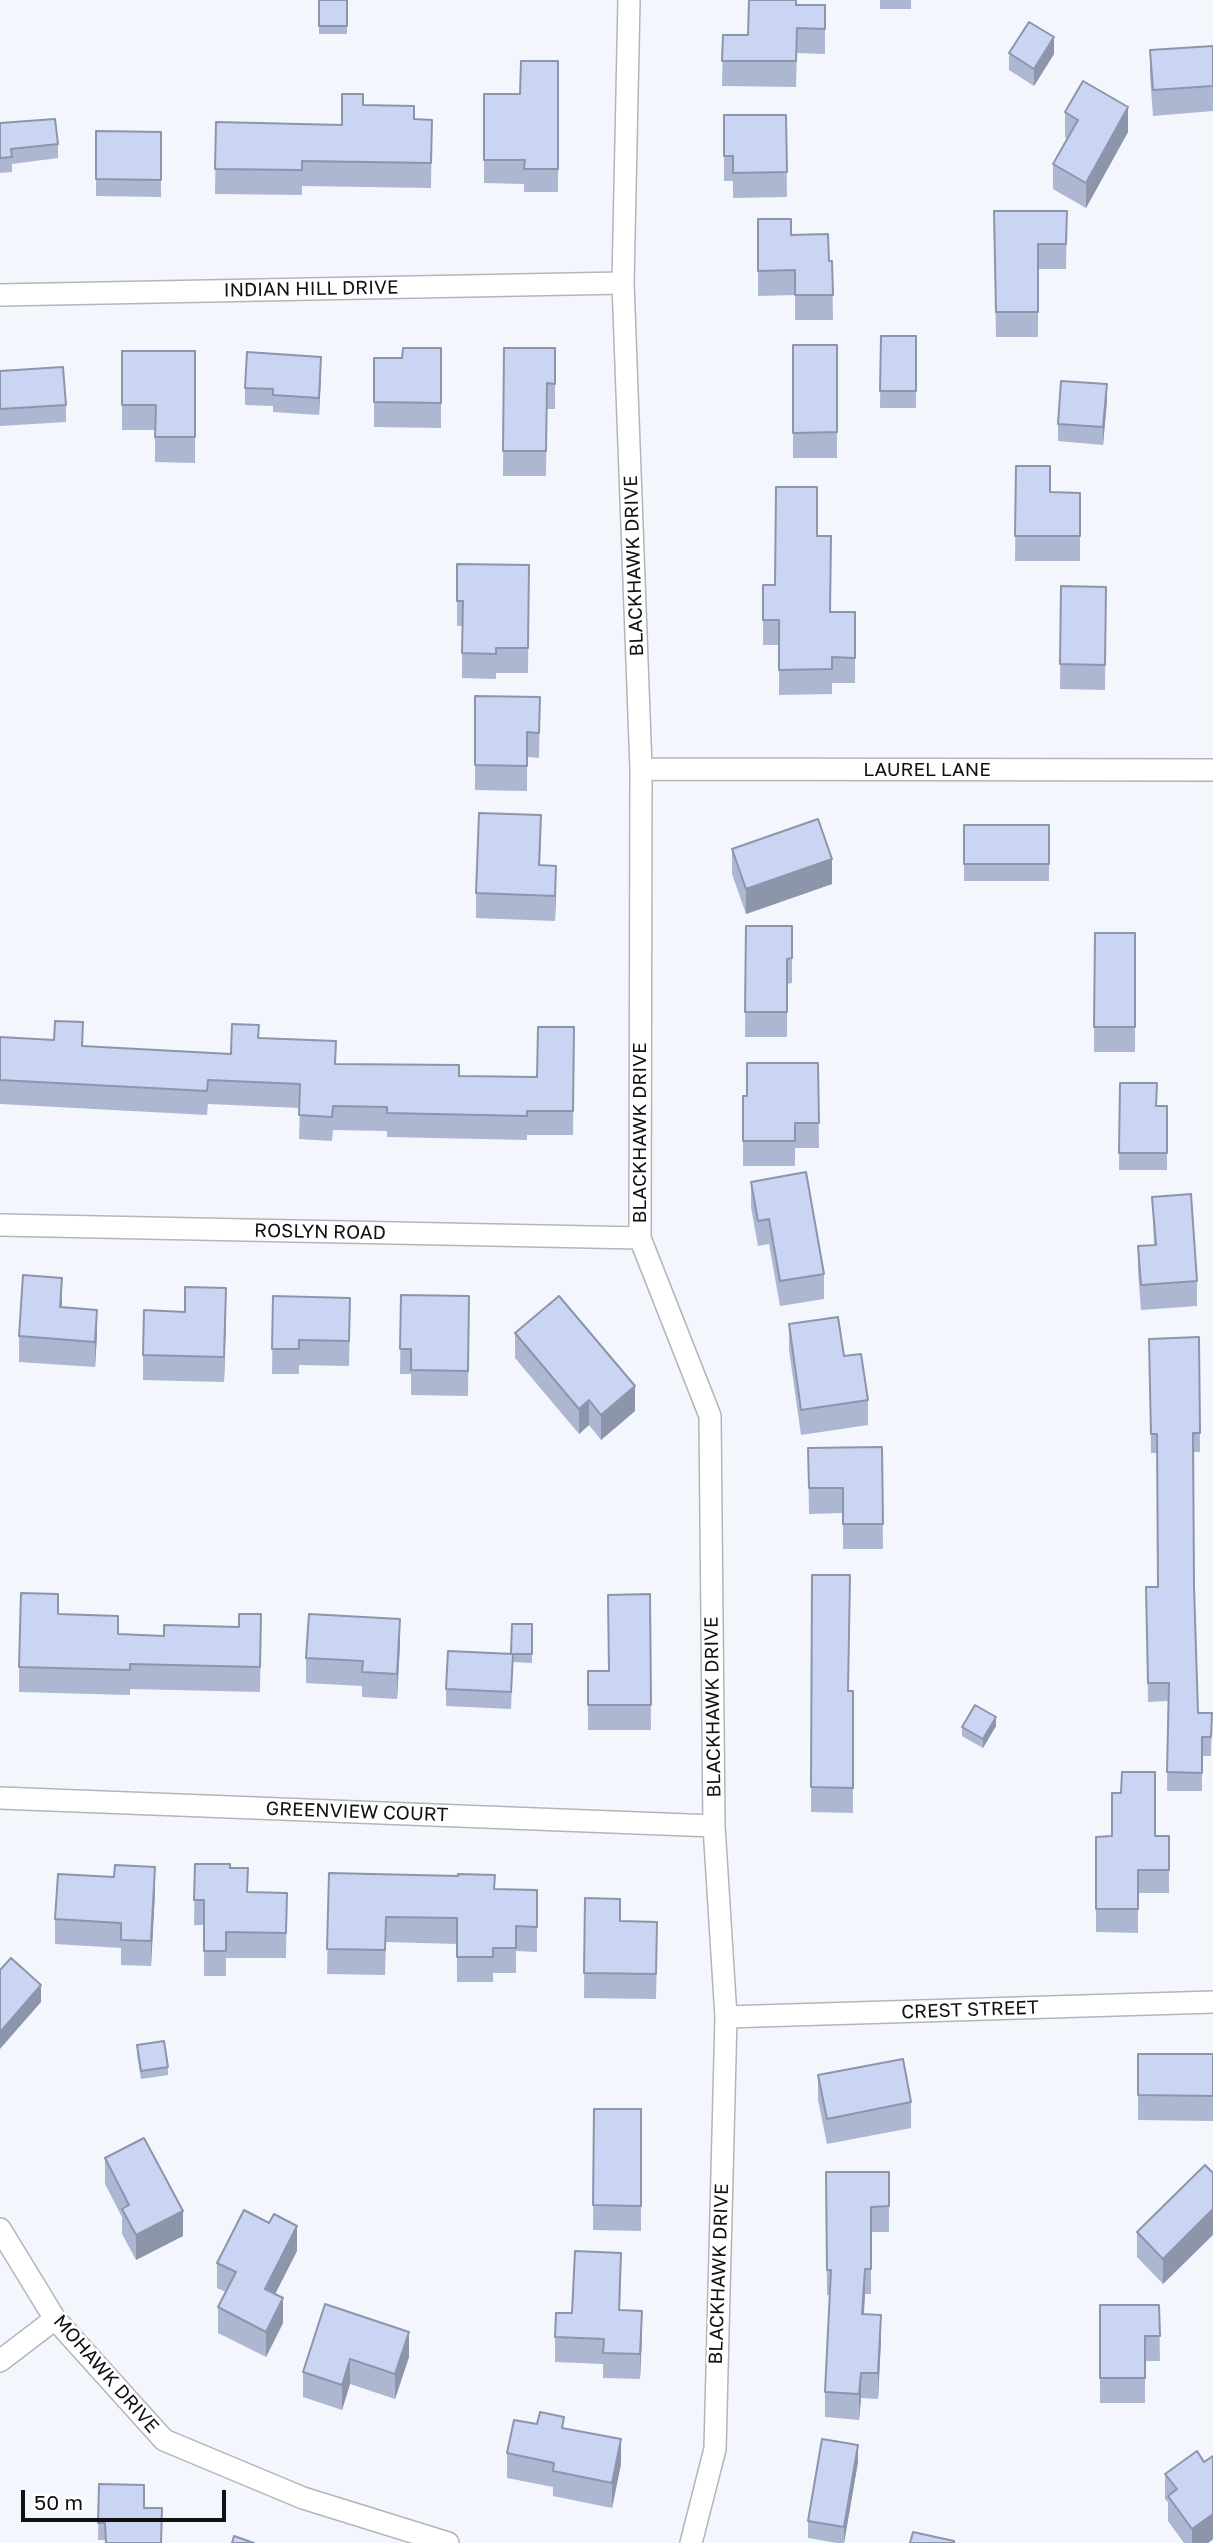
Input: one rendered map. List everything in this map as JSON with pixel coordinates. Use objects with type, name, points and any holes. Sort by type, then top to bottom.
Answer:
[{"type":"street","name":"BLACKHAWK DRIVE","points":[[629,0],[623,283],[641,769],[640,1238],[710,1416],[714,1826],[726,2017],[715,2449],[691,2543]]},
{"type":"street","name":"INDIAN HILL DRIVE","points":[[0,295],[623,283]]},
{"type":"street","name":"LAUREL LANE","points":[[641,769],[1213,770]]},
{"type":"street","name":"ROSLYN ROAD","points":[[0,1225],[640,1238]]},
{"type":"street","name":"GREENVIEW COURT","points":[[0,1798],[714,1826]]},
{"type":"street","name":"CREST STREET","points":[[726,2017],[1213,2003]]},
{"type":"street","name":"MOHAWK DRIVE","points":[[0,2229],[55,2319],[164,2440],[303,2498],[448,2543]]},
{"type":"street","points":[[0,2361],[55,2319]]},
{"type":"building","points":[[319,0],[347,0],[347,26],[319,26]]},
{"type":"building","points":[[749,0],[796,0],[796,5],[825,5],[825,29],[797,28],[796,61],[722,61],[723,35],[748,35]]},
{"type":"building","points":[[1029,22],[1054,37],[1034,69],[1009,53]]},
{"type":"building","points":[[1213,46],[1213,86],[1153,90],[1150,50]]},
{"type":"building","points":[[521,61],[558,61],[558,169],[524,169],[525,160],[484,160],[484,94],[520,94]]},
{"type":"building","points":[[1083,81],[1128,107],[1086,183],[1053,164],[1078,120],[1065,112]]},
{"type":"building","points":[[342,94],[363,94],[363,105],[414,106],[414,119],[432,120],[431,163],[302,161],[302,170],[215,169],[216,122],[342,125]]},
{"type":"building","points":[[724,115],[786,115],[787,172],[733,173],[733,156],[724,156]]},
{"type":"building","points":[[55,119],[58,144],[11,149],[12,157],[0,158],[0,123]]},
{"type":"building","points":[[96,131],[161,132],[161,180],[96,179]]},
{"type":"building","points":[[994,211],[1067,211],[1066,244],[1038,244],[1038,312],[996,312]]},
{"type":"building","points":[[758,219],[791,219],[791,235],[828,234],[833,295],[795,295],[795,270],[758,271]]},
{"type":"building","points":[[881,336],[916,336],[916,391],[880,391]]},
{"type":"building","points":[[793,345],[837,345],[837,432],[793,433]]},
{"type":"building","points":[[403,348],[441,348],[441,403],[374,402],[374,358],[402,358]]},
{"type":"building","points":[[504,348],[555,348],[555,384],[547,383],[546,451],[503,451]]},
{"type":"building","points":[[122,351],[195,351],[195,437],[155,437],[156,405],[122,405]]},
{"type":"building","points":[[247,352],[321,357],[319,398],[273,395],[273,389],[245,388]]},
{"type":"building","points":[[63,367],[66,405],[0,409],[0,371]]},
{"type":"building","points":[[1061,381],[1107,384],[1103,427],[1058,424]]},
{"type":"building","points":[[1016,466],[1050,466],[1050,492],[1080,493],[1080,536],[1015,536]]},
{"type":"building","points":[[776,487],[817,487],[817,536],[831,536],[830,612],[855,612],[855,658],[832,657],[832,669],[779,670],[779,620],[763,620],[763,585],[775,585]]},
{"type":"building","points":[[457,564],[529,565],[528,648],[496,648],[496,654],[462,653],[463,601],[457,601]]},
{"type":"building","points":[[1061,586],[1106,587],[1105,665],[1060,664]]},
{"type":"building","points":[[475,696],[540,697],[539,733],[527,732],[527,766],[475,765]]},
{"type":"building","points":[[479,813],[541,815],[539,865],[556,866],[555,896],[476,893]]},
{"type":"building","points":[[818,819],[832,859],[746,889],[732,849]]},
{"type":"building","points":[[964,825],[1049,825],[1049,864],[964,864]]},
{"type":"building","points":[[746,926],[792,926],[792,958],[787,959],[787,1012],[745,1012]]},
{"type":"building","points":[[1095,933],[1135,933],[1135,1027],[1094,1027]]},
{"type":"building","points":[[55,1021],[83,1022],[82,1046],[231,1054],[232,1024],[259,1025],[258,1038],[336,1041],[335,1064],[459,1065],[459,1076],[537,1077],[538,1027],[574,1027],[573,1111],[527,1111],[527,1116],[387,1113],[387,1107],[333,1106],[332,1117],[299,1115],[300,1084],[208,1080],[207,1091],[0,1080],[0,1037],[54,1040]]},
{"type":"building","points":[[747,1063],[818,1063],[819,1123],[795,1123],[795,1141],[743,1141],[743,1096],[747,1096]]},
{"type":"building","points":[[1120,1083],[1157,1083],[1156,1106],[1167,1106],[1167,1153],[1119,1153]]},
{"type":"building","points":[[806,1172],[824,1274],[780,1281],[769,1219],[758,1221],[751,1182]]},
{"type":"building","points":[[1191,1194],[1197,1281],[1141,1285],[1138,1246],[1156,1245],[1152,1197]]},
{"type":"building","points":[[23,1275],[62,1278],[60,1307],[97,1310],[95,1342],[19,1336]]},
{"type":"building","points":[[185,1287],[226,1288],[224,1357],[143,1355],[144,1310],[185,1312]]},
{"type":"building","points":[[401,1295],[469,1296],[468,1371],[411,1370],[411,1349],[400,1349]]},
{"type":"building","points":[[273,1296],[350,1298],[349,1341],[299,1340],[299,1349],[272,1349]]},
{"type":"building","points":[[559,1296],[635,1386],[601,1415],[589,1400],[579,1409],[515,1333]]},
{"type":"building","points":[[838,1317],[844,1356],[861,1354],[868,1400],[801,1410],[789,1324]]},
{"type":"building","points":[[1199,1337],[1200,1433],[1193,1433],[1194,1586],[1198,1713],[1212,1713],[1211,1737],[1202,1737],[1202,1773],[1167,1772],[1169,1683],[1148,1683],[1146,1587],[1158,1587],[1157,1434],[1151,1434],[1149,1339]]},
{"type":"building","points":[[882,1447],[883,1524],[843,1524],[843,1488],[809,1488],[808,1448]]},
{"type":"building","points":[[812,1575],[850,1575],[848,1691],[853,1691],[853,1788],[811,1787]]},
{"type":"building","points":[[21,1593],[58,1594],[58,1614],[118,1616],[118,1634],[164,1636],[164,1625],[239,1627],[239,1614],[261,1614],[260,1667],[130,1664],[130,1670],[19,1667]]},
{"type":"building","points":[[650,1594],[651,1705],[588,1705],[588,1671],[609,1671],[608,1595]]},
{"type":"building","points":[[309,1614],[400,1619],[397,1674],[362,1672],[363,1661],[306,1658]]},
{"type":"building","points":[[512,1624],[532,1624],[532,1654],[511,1654]]},
{"type":"building","points":[[448,1651],[513,1654],[511,1692],[446,1689]]},
{"type":"building","points":[[975,1705],[996,1717],[983,1739],[962,1727]]},
{"type":"building","points":[[1122,1772],[1155,1772],[1155,1836],[1169,1836],[1169,1870],[1138,1870],[1138,1909],[1096,1909],[1096,1837],[1112,1836],[1112,1793],[1121,1793]]},
{"type":"building","points":[[195,1864],[230,1864],[230,1868],[248,1868],[247,1892],[287,1893],[286,1933],[226,1932],[226,1951],[204,1951],[204,1900],[194,1900]]},
{"type":"building","points":[[115,1865],[155,1867],[151,1941],[121,1940],[121,1923],[55,1919],[58,1874],[114,1877]]},
{"type":"building","points":[[329,1873],[495,1875],[494,1889],[537,1890],[537,1927],[516,1926],[516,1948],[493,1948],[493,1957],[457,1957],[457,1918],[386,1917],[385,1950],[327,1949]]},
{"type":"building","points":[[585,1898],[620,1899],[620,1921],[657,1922],[656,1974],[584,1973]]},
{"type":"building","points":[[11,1958],[41,1985],[0,2032],[0,1970]]},
{"type":"building","points":[[164,2041],[168,2067],[141,2071],[137,2045]]},
{"type":"building","points":[[1138,2054],[1213,2054],[1213,2096],[1138,2095]]},
{"type":"building","points":[[903,2059],[911,2102],[827,2119],[818,2075]]},
{"type":"building","points":[[594,2109],[641,2109],[641,2206],[593,2205]]},
{"type":"building","points":[[144,2138],[183,2211],[136,2235],[122,2209],[129,2205],[105,2158]]},
{"type":"building","points":[[1205,2165],[1213,2173],[1213,2209],[1163,2259],[1137,2232]]},
{"type":"building","points":[[826,2172],[889,2172],[889,2206],[871,2207],[871,2269],[865,2269],[862,2314],[881,2315],[878,2373],[861,2373],[859,2394],[825,2392],[831,2270],[827,2270]]},
{"type":"building","points":[[244,2210],[269,2223],[274,2214],[297,2226],[265,2289],[283,2298],[266,2332],[218,2307],[236,2272],[217,2263]]},
{"type":"building","points":[[575,2251],[621,2253],[619,2310],[642,2311],[640,2354],[603,2353],[604,2339],[555,2337],[556,2313],[572,2313]]},
{"type":"building","points":[[325,2304],[409,2332],[395,2374],[350,2359],[342,2385],[303,2372]]},
{"type":"building","points":[[1100,2305],[1159,2305],[1160,2336],[1145,2336],[1145,2378],[1100,2378]]},
{"type":"building","points":[[540,2412],[564,2417],[562,2428],[621,2439],[612,2483],[553,2471],[554,2463],[507,2453],[514,2420],[537,2424]]},
{"type":"building","points":[[822,2439],[858,2445],[844,2527],[808,2521]]},
{"type":"building","points":[[1197,2451],[1204,2462],[1213,2456],[1213,2514],[1192,2529],[1168,2496],[1177,2489],[1165,2474]]},
{"type":"building","points":[[99,2484],[144,2485],[144,2508],[162,2508],[161,2543],[106,2543],[105,2523],[98,2523]]},
{"type":"building","points":[[913,2532],[954,2541],[954,2543],[910,2543]]},
{"type":"building","points":[[234,2536],[254,2543],[232,2543]]}]
